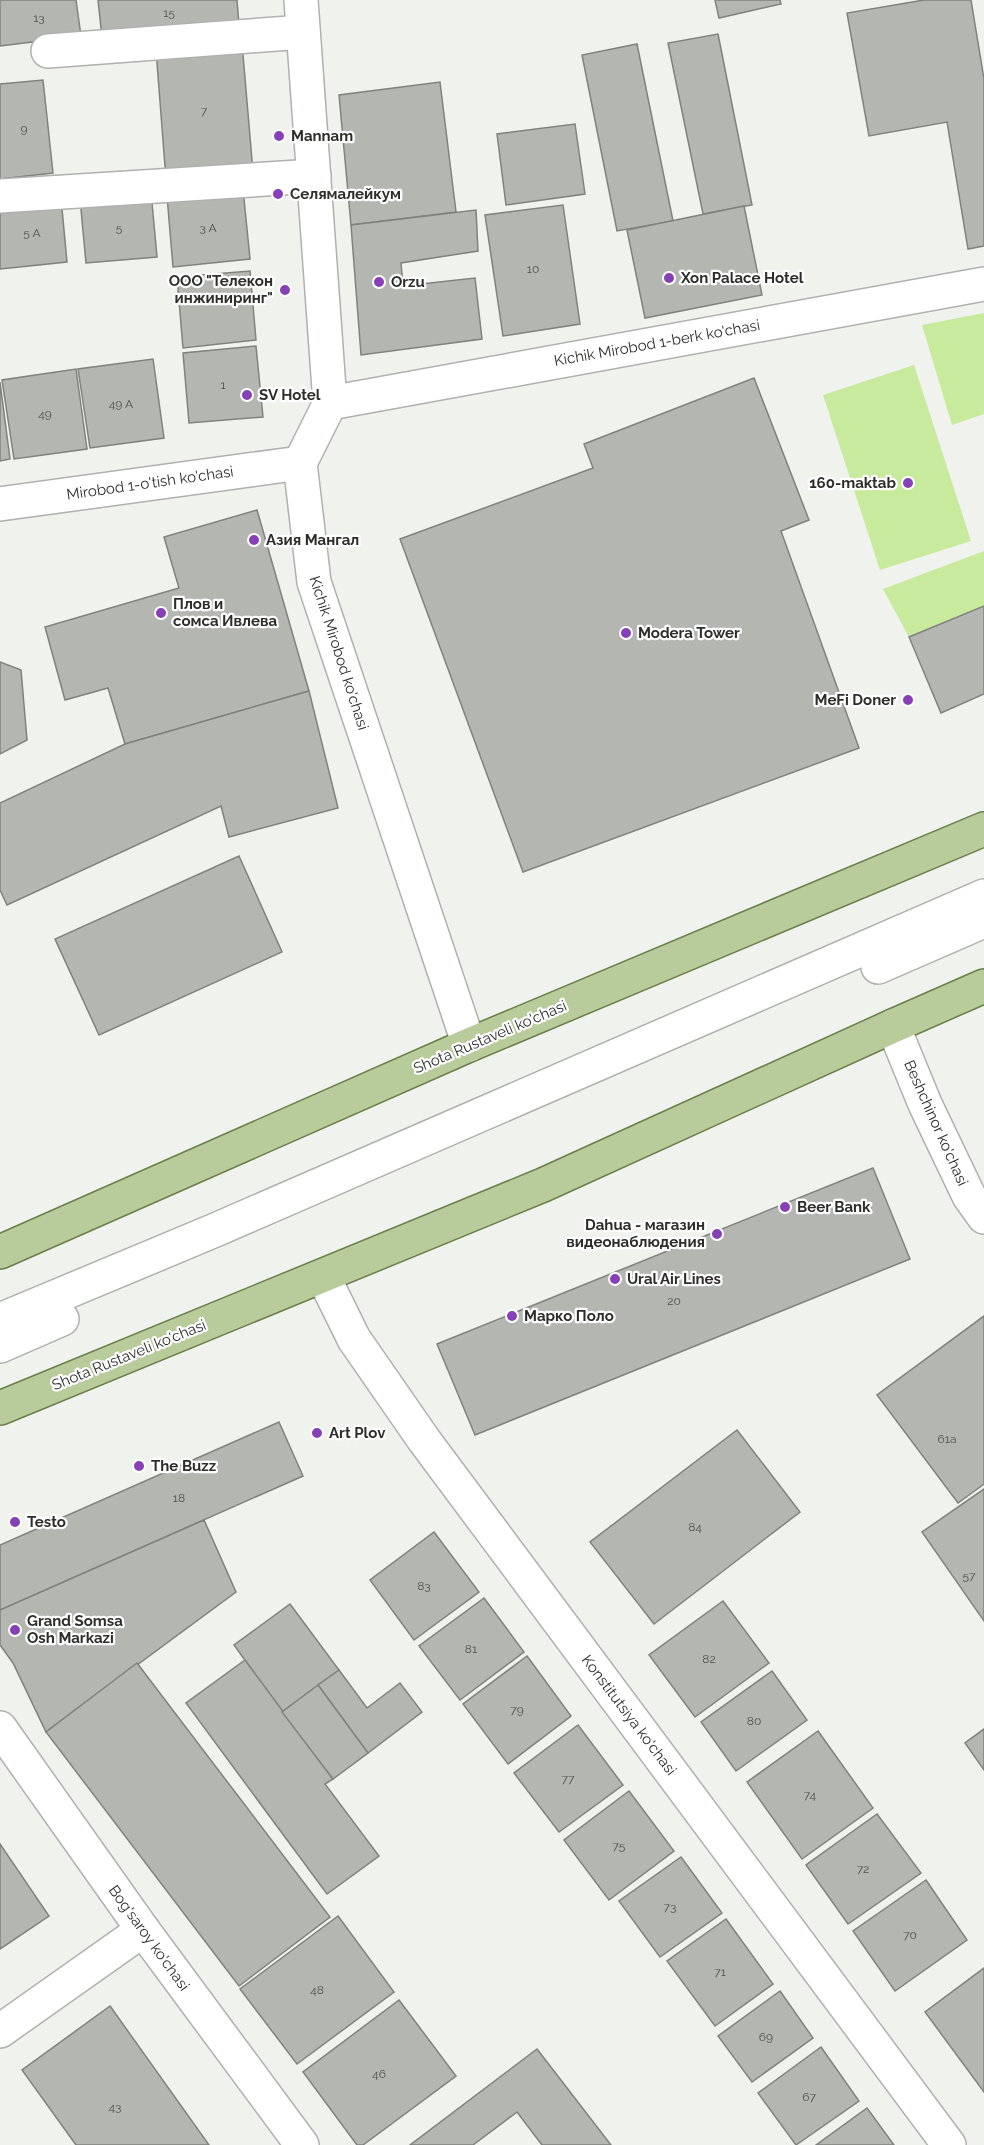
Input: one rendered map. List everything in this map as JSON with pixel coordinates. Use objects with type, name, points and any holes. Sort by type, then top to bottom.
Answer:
[{"type":"main road","name":"Shota Rustaveli ko'chasi","points":[[0,1252],[469,1045],[984,829]]},
{"type":"main road","name":"Shota Rustaveli ko'chasi","points":[[0,1408],[591,1164],[984,986]]},
{"type":"street","points":[[300,463],[330,403],[301,0]]},
{"type":"street","points":[[48,51],[303,32]]},
{"type":"street","points":[[0,196],[314,176]]},
{"type":"street","name":"Kichik Mirobod 1-berk ko'chasi","points":[[330,403],[984,284]]},
{"type":"street","name":"Mirobod 1-o'tish ko'chasi","points":[[0,504],[300,463]]},
{"type":"street","name":"Kichik Mirobod ko'chasi","points":[[300,463],[314,582],[469,1045]]},
{"type":"street","points":[[0,1320],[213,1231],[984,896]]},
{"type":"street","points":[[0,1346],[325,1203],[984,921]]},
{"type":"street","name":"Beshchinor ko'chasi","points":[[893,1026],[925,1104],[969,1196],[984,1217]]},
{"type":"street","name":"Konstitutsiya ko'chasi","points":[[323,1276],[354,1339],[424,1440],[949,2145]]},
{"type":"street","name":"Bog'saroy ko'chasi","points":[[0,1728],[9,1761],[143,1930],[302,2145]]},
{"type":"street","points":[[0,2031],[143,1930]]},
{"type":"green space","points":[[984,313],[984,414],[952,425],[922,325]]},
{"type":"green space","points":[[914,365],[971,541],[880,570],[823,395]]},
{"type":"green space","points":[[984,551],[984,606],[909,637],[883,589]]},
{"type":"building","points":[[0,0],[76,0],[81,36],[0,46]]},
{"type":"building","points":[[98,0],[237,0],[239,25],[102,37]]},
{"type":"building","points":[[715,0],[780,0],[781,4],[719,18]]},
{"type":"building","points":[[924,0],[971,0],[984,79],[984,246],[968,249],[947,122],[869,136],[847,13]]},
{"type":"building","points":[[718,34],[752,205],[703,214],[668,43]]},
{"type":"building","points":[[242,43],[253,172],[166,179],[156,50]]},
{"type":"building","points":[[637,44],[673,221],[617,231],[582,55]]},
{"type":"building","points":[[43,80],[53,173],[0,179],[0,84]]},
{"type":"building","points":[[440,82],[456,212],[351,225],[339,95]]},
{"type":"building","points":[[575,124],[585,194],[506,205],[497,134]]},
{"type":"building","points":[[243,189],[250,259],[173,267],[167,196]]},
{"type":"building","points":[[151,192],[157,257],[86,263],[80,199]]},
{"type":"building","points":[[61,198],[67,262],[0,269],[0,204]]},
{"type":"building","points":[[563,205],[580,324],[503,336],[485,215]]},
{"type":"building","points":[[744,206],[762,295],[645,318],[627,230]]},
{"type":"building","name":"Orzu","points":[[476,210],[478,251],[401,263],[403,286],[475,278],[482,339],[361,355],[351,225]]},
{"type":"building","points":[[250,271],[256,340],[183,348],[177,277]]},
{"type":"building","points":[[256,346],[263,417],[189,423],[183,353]]},
{"type":"building","points":[[153,359],[164,438],[90,448],[78,369]]},
{"type":"building","points":[[76,369],[87,449],[14,459],[2,380]]},
{"type":"building","name":"Modera Tower","points":[[754,378],[809,520],[781,531],[859,748],[523,872],[400,539],[593,468],[584,444]]},
{"type":"building","points":[[0,382],[10,459],[0,461]]},
{"type":"building","points":[[257,510],[309,691],[125,744],[108,688],[65,700],[45,627],[179,588],[164,537]]},
{"type":"building","points":[[984,606],[984,694],[941,713],[909,637]]},
{"type":"building","points":[[0,662],[21,670],[27,740],[0,754]]},
{"type":"building","points":[[309,691],[338,808],[229,837],[221,806],[7,905],[0,890],[0,803],[125,744]]},
{"type":"building","points":[[239,856],[282,952],[99,1035],[55,939]]},
{"type":"building","points":[[873,1168],[910,1259],[475,1435],[437,1344]]},
{"type":"building","points":[[984,1316],[984,1484],[958,1503],[877,1395]]},
{"type":"building","points":[[279,1422],[303,1476],[0,1610],[0,1545]]},
{"type":"building","points":[[737,1430],[800,1512],[654,1624],[590,1542]]},
{"type":"building","points":[[984,1489],[984,1621],[922,1532]]},
{"type":"building","points":[[204,1520],[236,1592],[46,1732],[13,1663],[0,1645],[0,1610]]},
{"type":"building","points":[[434,1532],[479,1592],[414,1640],[370,1580]]},
{"type":"building","points":[[484,1598],[524,1652],[460,1700],[419,1646]]},
{"type":"building","points":[[723,1601],[769,1663],[695,1717],[649,1655]]},
{"type":"building","points":[[290,1604],[339,1670],[282,1712],[234,1645]]},
{"type":"building","points":[[527,1656],[571,1716],[508,1764],[463,1704]]},
{"type":"building","points":[[245,1660],[333,1779],[325,1784],[379,1856],[327,1894],[186,1703]]},
{"type":"building","points":[[137,1663],[330,1917],[239,1986],[46,1732]]},
{"type":"building","points":[[339,1670],[367,1708],[400,1683],[422,1712],[368,1753],[318,1685]]},
{"type":"building","points":[[772,1671],[807,1720],[736,1771],[701,1722]]},
{"type":"building","points":[[318,1685],[368,1753],[333,1779],[282,1712]]},
{"type":"building","points":[[578,1725],[623,1785],[559,1832],[514,1773]]},
{"type":"building","points":[[984,1729],[984,1770],[965,1743]]},
{"type":"building","points":[[818,1731],[873,1808],[802,1859],[747,1782]]},
{"type":"building","points":[[629,1791],[674,1851],[609,1900],[564,1840]]},
{"type":"building","points":[[877,1814],[921,1873],[848,1924],[806,1865]]},
{"type":"building","points":[[0,1844],[49,1916],[0,1949]]},
{"type":"building","points":[[681,1857],[722,1913],[660,1957],[619,1901]]},
{"type":"building","points":[[926,1880],[967,1940],[895,1991],[853,1931]]},
{"type":"building","points":[[338,1916],[394,1992],[297,2064],[240,1989]]},
{"type":"building","points":[[726,1919],[773,1984],[715,2026],[667,1961]]},
{"type":"building","points":[[984,1968],[984,2092],[925,2012]]},
{"type":"building","points":[[780,1991],[813,2038],[752,2082],[718,2036]]},
{"type":"building","points":[[399,2000],[456,2076],[363,2145],[357,2145],[303,2072]]},
{"type":"building","points":[[110,2006],[209,2145],[76,2145],[22,2070]]},
{"type":"building","points":[[821,2047],[859,2101],[796,2145],[758,2093]]},
{"type":"building","points":[[537,2049],[611,2145],[542,2145],[517,2112],[473,2145],[410,2145]]},
{"type":"building","points":[[867,2108],[894,2145],[816,2145]]},
{"type":"place","name":"Mannam","points":[[279,136]]},
{"type":"place","name":"Селямалейкум","points":[[278,194]]},
{"type":"place","name":"Xon Palace Hotel","points":[[669,278]]},
{"type":"place","name":"Orzu","points":[[379,282]]},
{"type":"place","name":"ООО \"Телекон инжиниринг\"","points":[[285,290]]},
{"type":"place","name":"SV Hotel","points":[[247,395]]},
{"type":"place","name":"160-maktab","points":[[908,483]]},
{"type":"place","name":"Азия Мангал","points":[[254,540]]},
{"type":"place","name":"Плов и сомса Ивлева","points":[[161,613]]},
{"type":"place","name":"Modera Tower","points":[[626,633]]},
{"type":"place","name":"MeFi Doner","points":[[908,700]]},
{"type":"place","name":"Beer Bank","points":[[785,1207]]},
{"type":"place","name":"Dahua - магазин видеонаблюдения","points":[[717,1234]]},
{"type":"place","name":"Ural Air Lines","points":[[615,1279]]},
{"type":"place","name":"Марко Поло","points":[[512,1316]]},
{"type":"place","name":"Art Plov","points":[[317,1433]]},
{"type":"place","name":"The Buzz","points":[[139,1466]]},
{"type":"place","name":"Testo","points":[[15,1522]]},
{"type":"place","name":"Grand Somsa Osh Markazi","points":[[15,1630]]}]
